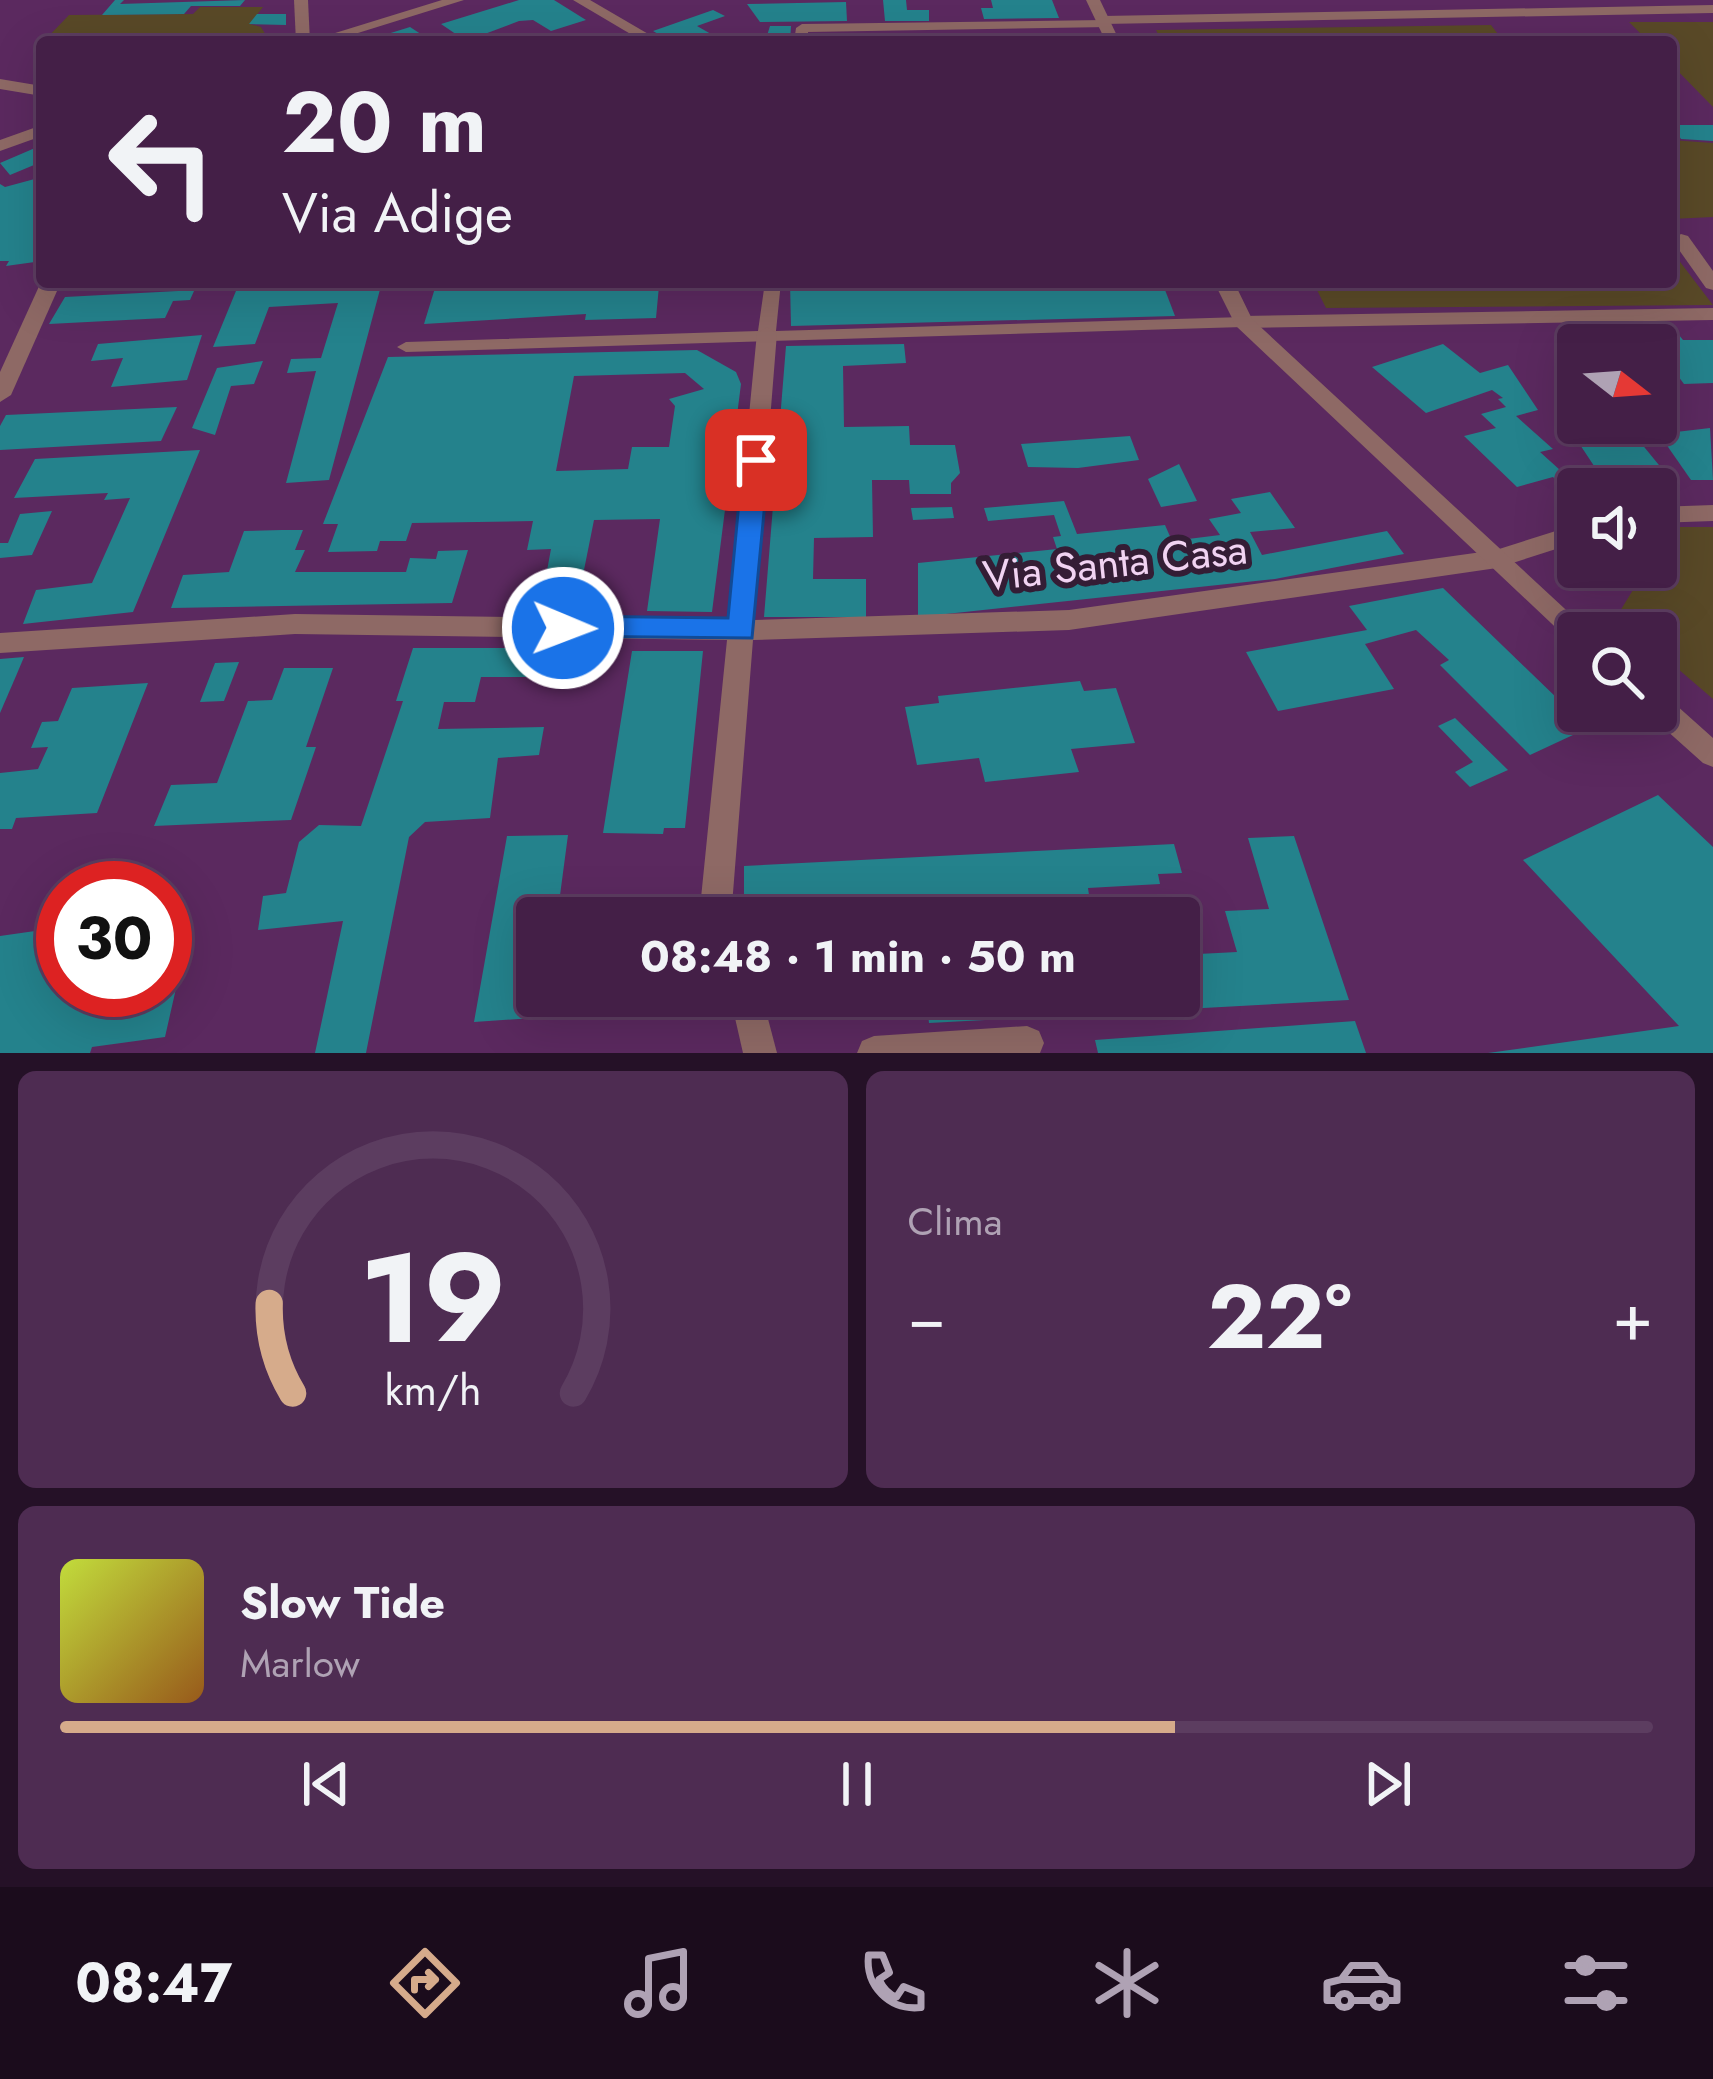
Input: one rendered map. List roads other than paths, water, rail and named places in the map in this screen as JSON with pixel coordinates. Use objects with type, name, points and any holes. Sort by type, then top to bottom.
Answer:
[{"type":"street","points":[[302,0],[303,36]]},
{"type":"street","points":[[334,36],[457,0]]},
{"type":"street","points":[[580,0],[644,36]]},
{"type":"street","points":[[1093,0],[1109,36]]},
{"type":"street","points":[[1103,22],[1713,9]]},
{"type":"street","points":[[0,85],[36,90]]},
{"type":"street","points":[[0,146],[36,132]]},
{"type":"street","points":[[1681,240],[1713,284]]},
{"type":"street","points":[[0,395],[48,288]]},
{"type":"street","points":[[1227,288],[1243,322],[1557,614]]},
{"type":"street","points":[[1243,322],[1713,314]]},
{"type":"street","points":[[717,897],[767,333]]},
{"type":"street","points":[[1677,514],[1713,513]]},
{"type":"street","name":"Via Santa Casa","points":[[0,643],[296,624],[741,630],[1070,620],[1497,560],[1557,540]]},
{"type":"street","points":[[1677,723],[1713,755]]},
{"type":"street","points":[[751,1017],[760,1053]]},
{"type":"street","points":[[874,1053],[1027,1042]]},
{"type":"lane","points":[[801,36],[802,28],[1103,22]]},
{"type":"lane","points":[[767,333],[772,288]]},
{"type":"lane","points":[[406,347],[1243,322]]}]
